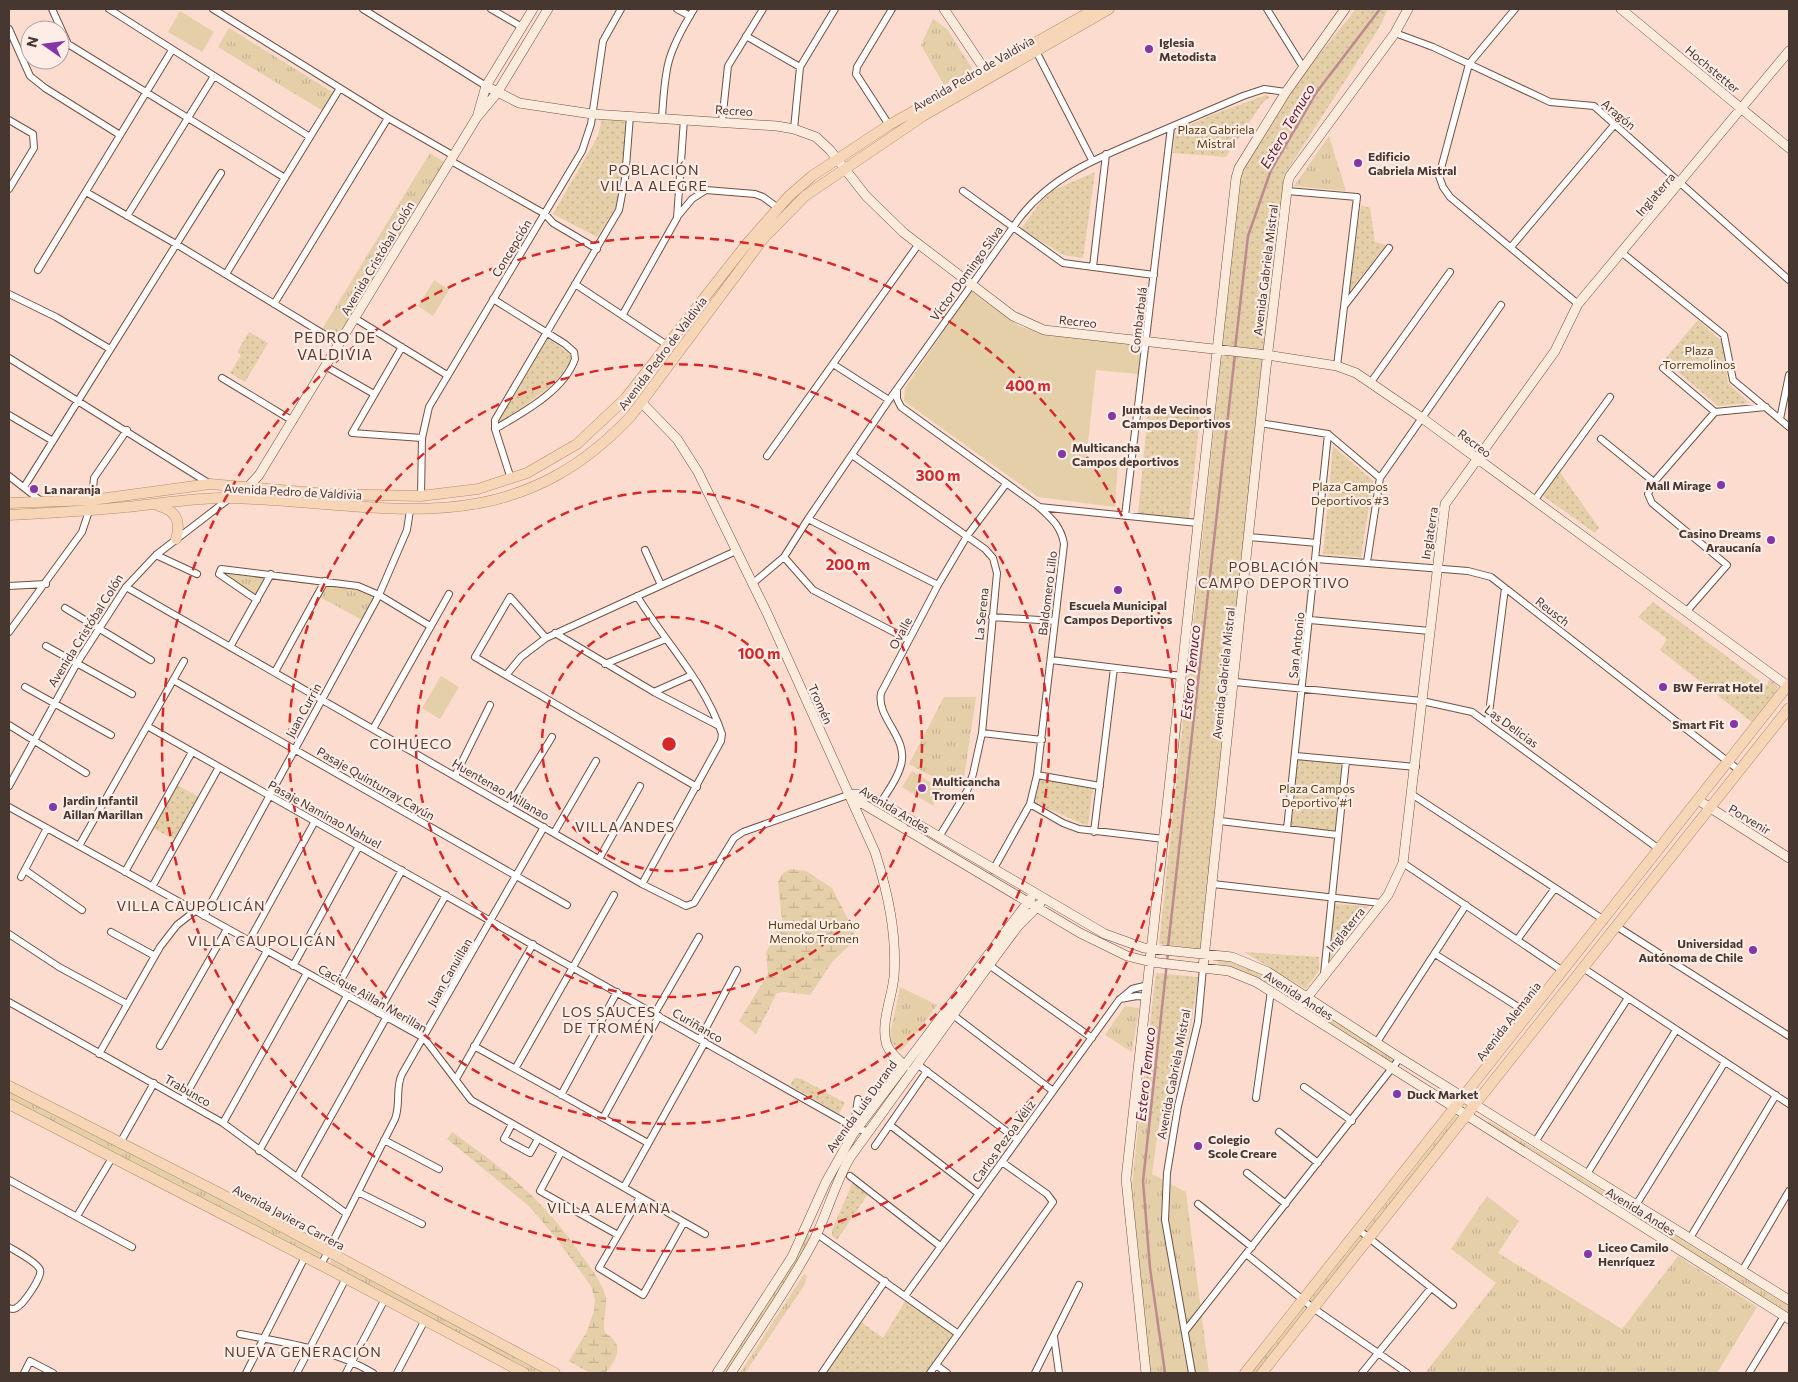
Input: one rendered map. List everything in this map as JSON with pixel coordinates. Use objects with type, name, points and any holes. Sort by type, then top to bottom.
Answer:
[{"type":"main road","name":"Avenida Pedro de Valdivia","points":[[9,504],[92,500],[210,484],[328,494],[421,496],[459,492],[511,479],[540,467],[565,452],[610,415],[640,382],[745,246],[800,185],[889,125],[1095,9]]},
{"type":"main road","name":"Avenida Pedro de Valdivia","points":[[9,515],[89,511],[230,498],[410,510],[443,509],[480,504],[534,487],[566,470],[594,451],[619,429],[642,403],[772,228],[805,196],[923,116],[1108,9]]},
{"type":"main road","points":[[610,415],[634,402],[642,403]]},
{"type":"main road","points":[[151,505],[166,508],[175,514],[179,522],[176,539]]},
{"type":"main road","name":"Avenida Alemania","points":[[1245,1373],[1789,686]]},
{"type":"main road","name":"Avenida Alemania","points":[[1262,1373],[1789,708]]},
{"type":"main road","points":[[1659,849],[1666,852],[1677,850]]},
{"type":"main road","points":[[1577,954],[1583,968]]},
{"type":"main road","name":"Avenida Javiera Carrera","points":[[9,1086],[555,1373]]},
{"type":"main road","points":[[9,1104],[346,1278],[524,1373]]},
{"type":"street","points":[[52,9],[68,44],[285,178]]},
{"type":"street","points":[[109,9],[310,137]]},
{"type":"street","points":[[213,9],[545,214],[553,223],[597,248]]},
{"type":"street","name":"Recreo","points":[[363,9],[486,86],[519,104],[592,114],[794,128],[816,137],[837,159],[878,209],[918,245],[1013,316],[1044,330],[1220,349],[1337,366],[1372,382],[1789,686]]},
{"type":"street","points":[[491,9],[522,27]]},
{"type":"street","name":"Avenida Cristóbal Colón","points":[[477,117],[486,86],[533,9]]},
{"type":"street","name":"Avenida Cristóbal Colón","points":[[9,786],[77,663],[126,587],[156,555],[230,498],[248,487],[259,475],[327,367],[477,117],[498,93],[548,9]]},
{"type":"street","name":"Concepción","points":[[421,496],[422,438],[429,407],[582,151],[589,133],[603,41],[621,9]]},
{"type":"street","points":[[677,9],[690,16]]},
{"type":"street","points":[[662,118],[666,65],[672,47],[694,9]]},
{"type":"street","points":[[722,122],[728,66],[762,9]]},
{"type":"street","points":[[794,128],[800,67],[835,9]]},
{"type":"street","points":[[889,125],[856,74],[857,67],[892,9]]},
{"type":"street","points":[[944,9],[985,70]]},
{"type":"street","points":[[1267,9],[1303,67]]},
{"type":"street","name":"Avenida Gabriela Mistral","points":[[1192,1373],[1186,1330],[1165,1220],[1165,1196],[1178,1106],[1198,1022],[1235,682],[1267,355],[1287,191],[1290,176],[1395,33],[1408,9]]},
{"type":"street","points":[[1515,9],[1469,64],[1439,176],[1443,187],[1450,197],[1578,304]]},
{"type":"street","name":"Hochstetter","points":[[1621,9],[1789,148]]},
{"type":"street","points":[[1146,1373],[1126,1179],[1148,985],[1155,963],[1164,839],[1198,523],[1220,349],[1236,178],[1239,168],[1286,92],[1343,10]]},
{"type":"street","points":[[9,29],[30,76],[45,88],[120,135]]},
{"type":"street","name":"Aragón","points":[[1395,33],[1469,64],[1550,102],[1594,106],[1789,280]]},
{"type":"street","points":[[746,36],[800,67]]},
{"type":"street","points":[[38,270],[172,50]]},
{"type":"street","points":[[1036,51],[1092,160]]},
{"type":"street","name":"Inglaterra","points":[[1298,1008],[1394,886],[1404,863],[1413,795],[1436,568],[1445,504],[1555,351],[1578,304],[1743,109],[1789,51]]},
{"type":"street","points":[[127,216],[214,76]]},
{"type":"street","points":[[226,274],[340,88]]},
{"type":"street","name":"Víctor Domingo Silva","points":[[752,584],[784,557],[808,518],[889,400],[971,285],[1029,205],[1048,187],[1092,160],[1248,94],[1264,89],[1286,92]]},
{"type":"street","points":[[511,479],[494,429],[495,420],[546,330],[619,210],[623,196],[630,116]]},
{"type":"street","points":[[274,304],[388,118]]},
{"type":"street","points":[[677,218],[684,119]]},
{"type":"street","points":[[9,120],[32,134],[34,148],[9,189]]},
{"type":"street","points":[[1511,248],[1616,124]]},
{"type":"street","name":"Combarbalá","points":[[1125,516],[1171,127]]},
{"type":"street","points":[[1093,267],[1106,154]]},
{"type":"street","points":[[24,487],[221,173]]},
{"type":"street","points":[[623,314],[677,218],[692,199],[706,190],[754,194],[763,197],[778,208]]},
{"type":"street","points":[[963,191],[1063,263],[1154,275]]},
{"type":"street","points":[[1287,191],[1357,197],[1337,366]]},
{"type":"street","points":[[86,192],[176,244],[340,344]]},
{"type":"street","points":[[768,456],[918,245]]},
{"type":"street","points":[[1344,306],[1389,248]]},
{"type":"street","points":[[1621,252],[1724,335],[1733,380],[1789,427]]},
{"type":"street","points":[[1372,382],[1450,272]]},
{"type":"street","points":[[575,284],[623,314],[667,345]]},
{"type":"street","points":[[9,294],[56,317],[110,349]]},
{"type":"street","points":[[493,299],[546,330],[574,352],[573,365],[550,391],[494,429]]},
{"type":"street","points":[[1366,562],[1380,478],[1501,305]]},
{"type":"street","points":[[356,318],[447,374]]},
{"type":"street","points":[[402,347],[352,433],[422,438]]},
{"type":"street","points":[[9,358],[210,484]]},
{"type":"street","points":[[833,364],[889,400]]},
{"type":"street","points":[[327,367],[374,394]]},
{"type":"street","points":[[1663,368],[1714,412]]},
{"type":"street","points":[[1780,419],[1789,374]]},
{"type":"street","points":[[222,378],[292,421]]},
{"type":"street","name":"Baldomero Lillo","points":[[898,388],[897,399],[901,407],[1038,506],[1062,532],[1064,544],[1037,775],[1030,804],[993,870]]},
{"type":"street","points":[[1534,501],[1610,397]]},
{"type":"street","name":"Tromén","points":[[642,403],[661,420],[685,450],[752,584],[875,852],[890,909],[894,963],[893,987],[885,1034],[886,1044],[892,1053],[910,1064]]},
{"type":"street","points":[[1686,612],[1728,564],[1649,499],[1650,487],[1714,412],[1766,407]]},
{"type":"street","points":[[9,415],[53,441]]},
{"type":"street","points":[[1260,423],[1328,434],[1380,478]]},
{"type":"street","points":[[92,500],[94,478],[126,430]]},
{"type":"street","name":"San Antonio","points":[[1287,829],[1328,434]]},
{"type":"street","points":[[1601,439],[1654,482]]},
{"type":"street","name":"La Serena","points":[[852,455],[985,549],[995,563],[997,573],[982,733],[971,783],[939,837]]},
{"type":"street","points":[[9,476],[42,502]]},
{"type":"street","name":"Ovalle","points":[[881,802],[899,771],[902,758],[901,745],[881,704],[880,697],[938,585],[967,536],[1006,484]]},
{"type":"street","points":[[1038,506],[1198,523]]},
{"type":"street","name":"Juan Currin","points":[[204,916],[379,595],[407,530],[410,510]]},
{"type":"street","points":[[9,632],[46,584],[82,532],[89,511]]},
{"type":"street","points":[[808,518],[938,585]]},
{"type":"street","points":[[1249,537],[1317,543]]},
{"type":"street","points":[[645,550],[661,585]]},
{"type":"street","points":[[507,674],[521,657],[555,633],[736,551]]},
{"type":"street","points":[[156,555],[197,574]]},
{"type":"street","points":[[784,557],[813,590],[909,640]]},
{"type":"street","name":"Reusch","points":[[1316,559],[1436,568],[1485,574],[1506,588],[1740,771]]},
{"type":"street","points":[[257,600],[219,574],[221,569],[358,586],[379,595],[430,626]]},
{"type":"street","points":[[230,647],[271,574]]},
{"type":"street","points":[[274,672],[325,581]]},
{"type":"street","points":[[9,586],[46,584]]},
{"type":"street","name":"Huentenao Millanao","points":[[126,587],[642,884],[684,905],[692,905],[734,838],[743,832],[848,795]]},
{"type":"street","points":[[1488,721],[1506,588]]},
{"type":"street","points":[[373,729],[449,594]]},
{"type":"street","points":[[637,596],[692,675],[722,734],[697,787],[642,884]]},
{"type":"street","points":[[546,638],[510,597],[476,657],[697,787]]},
{"type":"street","points":[[65,608],[151,660]]},
{"type":"street","points":[[992,617],[1055,621]]},
{"type":"street","points":[[1310,620],[1430,631]]},
{"type":"street","points":[[555,633],[654,692],[719,726]]},
{"type":"street","points":[[605,664],[666,638]]},
{"type":"street","points":[[46,646],[132,694]]},
{"type":"street","points":[[1051,660],[1182,676]]},
{"type":"street","points":[[79,846],[184,661]]},
{"type":"street","points":[[1094,832],[1114,668]]},
{"type":"street","points":[[654,692],[692,675]]},
{"type":"street","name":"Pasaje Quinturray Cayún","points":[[173,680],[567,905]]},
{"type":"street","name":"Las Delicias","points":[[1235,682],[1422,701],[1462,708],[1488,721],[1659,849]]},
{"type":"street","points":[[25,687],[111,735]]},
{"type":"street","points":[[455,776],[490,705]]},
{"type":"street","points":[[9,725],[86,773]]},
{"type":"street","name":"Pasaje Naminao Nahuel","points":[[147,726],[492,921]]},
{"type":"street","points":[[982,733],[1042,740]]},
{"type":"street","points":[[509,807],[552,737]]},
{"type":"street","points":[[125,872],[192,752]]},
{"type":"street","points":[[1296,756],[1416,767]]},
{"type":"street","points":[[554,833],[596,761]]},
{"type":"street","points":[[1324,974],[1346,761]]},
{"type":"street","points":[[152,887],[219,767]]},
{"type":"street","points":[[1037,775],[1100,786]]},
{"type":"street","points":[[599,859],[640,786]]},
{"type":"street","name":"Avenida Andes","points":[[848,795],[862,795],[881,802],[993,870],[1105,934],[1130,944],[1156,949],[1232,957],[1250,963],[1789,1300]]},
{"type":"street","name":"Avenida Andes","points":[[848,795],[1037,908],[1114,951],[1155,963],[1238,974],[1271,991],[1391,1069],[1787,1317]]},
{"type":"street","points":[[1413,795],[1604,920]]},
{"type":"street","name":"Porvenir","points":[[1698,800],[1789,858]]},
{"type":"street","points":[[1030,804],[1063,823],[1094,832],[1164,839]]},
{"type":"street","name":"Cacique Aillan Merillan","points":[[9,806],[424,1038],[471,1100],[705,1234]]},
{"type":"street","points":[[249,941],[315,821]]},
{"type":"street","points":[[1220,821],[1338,835]]},
{"type":"street","name":"Juan Canuillan","points":[[321,1265],[398,1111],[399,1080],[492,921],[544,827]]},
{"type":"street","points":[[47,828],[23,873],[82,910]]},
{"type":"street","points":[[293,966],[359,846]]},
{"type":"street","points":[[1404,863],[1563,971]]},
{"type":"street","points":[[336,989],[402,870]]},
{"type":"street","points":[[1213,884],[1381,903]]},
{"type":"street","points":[[1517,940],[1555,888]]},
{"type":"street","points":[[378,1013],[446,895]]},
{"type":"street","points":[[515,1069],[614,895]]},
{"type":"street","name":"Avenida Luis Durand","points":[[717,1373],[792,1257],[840,1154],[857,1128],[910,1064],[953,1015],[1018,926],[1037,908],[1039,897],[1026,901],[910,1064],[842,1170],[830,1196],[817,1234],[786,1288],[731,1373]]},
{"type":"street","points":[[1377,1042],[1466,905]]},
{"type":"street","points":[[99,1054],[155,956],[177,925],[195,911]]},
{"type":"street","name":"Curiñanco","points":[[492,921],[702,1041],[867,1132]]},
{"type":"street","points":[[1616,926],[1789,1036]]},
{"type":"street","points":[[160,1046],[227,929]]},
{"type":"street","points":[[112,932],[155,956]]},
{"type":"street","points":[[9,934],[59,967],[126,1004]]},
{"type":"street","points":[[602,1118],[699,937]]},
{"type":"street","points":[[456,1078],[533,944]]},
{"type":"street","points":[[183,1100],[267,951]]},
{"type":"street","points":[[1435,954],[1529,1014]]},
{"type":"street","points":[[989,965],[1092,1038]]},
{"type":"street","points":[[1583,968],[1789,1104]]},
{"type":"street","points":[[624,1187],[702,1041],[737,970]]},
{"type":"street","points":[[223,1123],[307,974]]},
{"type":"street","name":"Carlos Pezoa Véliz","points":[[905,1296],[1119,1000],[1132,989],[1148,985]]},
{"type":"street","points":[[1256,1098],[1271,991]]},
{"type":"street","points":[[561,1095],[617,992]]},
{"type":"street","points":[[259,1151],[347,996]]},
{"type":"street","points":[[1119,1000],[1137,996],[1147,997]]},
{"type":"street","points":[[1535,1142],[1628,998]]},
{"type":"street","name":"Trabunco","points":[[9,1003],[223,1123],[347,1214]]},
{"type":"street","points":[[953,1015],[1053,1091]]},
{"type":"street","points":[[297,1177],[386,1018]]},
{"type":"street","points":[[1587,1174],[1676,1030]]},
{"type":"street","points":[[474,1046],[648,1143]]},
{"type":"street","points":[[1186,1330],[1400,1058]]},
{"type":"street","points":[[1636,1205],[1725,1062]]},
{"type":"street","points":[[910,1064],[927,1071],[1018,1140]]},
{"type":"street","points":[[875,1146],[927,1071]]},
{"type":"street","points":[[120,1143],[154,1083]]},
{"type":"street","points":[[1304,1087],[1352,1120]]},
{"type":"street","points":[[1690,1238],[1776,1096]]},
{"type":"street","points":[[855,1118],[858,1099]]},
{"type":"street","points":[[512,1124],[504,1138],[530,1153],[538,1138]]},
{"type":"street","points":[[890,1125],[979,1194]]},
{"type":"street","points":[[1279,1132],[1318,1163]]},
{"type":"street","points":[[384,1140],[439,1169]]},
{"type":"street","points":[[562,1152],[540,1191],[618,1235]]},
{"type":"street","points":[[77,1216],[112,1158]]},
{"type":"street","points":[[930,1373],[1053,1202],[1047,1194],[1002,1162]]},
{"type":"street","points":[[1247,1173],[1286,1204]]},
{"type":"street","points":[[850,1176],[940,1246]]},
{"type":"street","points":[[9,1180],[132,1247]]},
{"type":"street","points":[[1742,1271],[1789,1191]]},
{"type":"street","points":[[358,1192],[422,1224]]},
{"type":"street","points":[[816,1202],[830,1196]]},
{"type":"street","points":[[640,1197],[599,1268],[643,1294],[684,1222]]},
{"type":"street","points":[[1198,1204],[1252,1246]]},
{"type":"street","points":[[812,1211],[810,1225],[817,1234],[957,1333]]},
{"type":"street","points":[[1359,1230],[1453,1305]]},
{"type":"street","points":[[9,1247],[38,1266],[41,1272],[40,1278],[18,1307],[9,1308]]},
{"type":"street","points":[[1246,1254],[1313,1308],[1407,1373]]},
{"type":"street","points":[[246,1373],[305,1257]]},
{"type":"street","points":[[297,1373],[346,1278]]},
{"type":"street","points":[[822,1373],[885,1282]]},
{"type":"street","points":[[1035,1373],[1079,1285]]},
{"type":"street","points":[[1362,1373],[1431,1288]]},
{"type":"street","points":[[346,1373],[385,1299]]},
{"type":"street","points":[[1750,1373],[1787,1317]]},
{"type":"street","points":[[397,1373],[425,1320]]},
{"type":"street","points":[[240,1334],[310,1349],[353,1361],[373,1373]]},
{"type":"street","points":[[1054,1337],[1059,1373]]},
{"type":"street","points":[[24,1373],[30,1361],[53,1373]]},
{"type":"street","points":[[936,1365],[947,1373]]},
{"type":"green space","points":[[1356,9],[1388,9],[1379,28],[1285,174],[1264,351],[1201,949],[1159,944],[1241,176],[1244,167],[1306,71]]},
{"type":"green space","points":[[180,11],[214,32],[202,52],[168,32]]},
{"type":"green space","points":[[933,19],[947,29],[973,70],[944,85],[921,45]]},
{"type":"green space","points":[[229,28],[334,93],[323,111],[218,47]]},
{"type":"green space","name":"Plaza Gabriela Mistral","points":[[1266,95],[1270,97],[1263,102],[1226,157],[1173,153],[1175,131]]},
{"type":"green space","points":[[602,119],[628,122],[621,199],[597,237],[553,214],[598,136]]},
{"type":"green space","points":[[1329,136],[1346,191],[1294,186]]},
{"type":"green space","points":[[430,153],[446,163],[338,340],[322,329]]},
{"type":"green space","points":[[1095,172],[1083,258],[1064,255],[1021,229],[1047,193]]},
{"type":"green space","points":[[1361,205],[1370,208],[1375,242],[1386,245],[1349,292]]},
{"type":"green space","points":[[434,280],[449,290],[433,316],[418,306]]},
{"type":"green space","points":[[971,291],[1019,326],[1044,334],[1141,345],[1138,374],[1096,370],[1086,459],[1118,462],[1115,507],[1038,497],[904,401],[905,388]]},
{"type":"green space","name":"Plaza Torremolinos","points":[[1698,320],[1722,342],[1728,383],[1749,403],[1718,406],[1664,360]]},
{"type":"green space","points":[[249,332],[268,343],[245,382],[230,373],[241,355],[237,352]]},
{"type":"green space","points":[[547,338],[571,355],[572,361],[553,384],[503,422],[500,421],[499,419]]},
{"type":"green space","points":[[1148,412],[1200,417],[1189,518],[1138,514]]},
{"type":"green space","name":"Plaza Campos Deportivos #3","points":[[1333,446],[1373,481],[1361,557],[1323,554]]},
{"type":"green space","points":[[1560,472],[1599,528],[1595,533],[1543,496]]},
{"type":"green space","points":[[223,573],[267,578],[257,596]]},
{"type":"green space","points":[[327,584],[356,589],[374,597],[362,620],[320,597]]},
{"type":"green space","points":[[1653,602],[1767,686],[1769,679],[1777,685],[1777,691],[1753,723],[1660,650],[1667,639],[1638,617]]},
{"type":"green space","points":[[441,676],[459,687],[440,719],[422,708]]},
{"type":"green space","points":[[944,697],[976,697],[964,778],[955,789],[909,764]]},
{"type":"green space","name":"Plaza Campos Deportivo #1","points":[[1298,758],[1342,762],[1336,831],[1291,827]]},
{"type":"green space","name":"Multicancha Tromen","points":[[912,771],[943,790],[933,806],[902,787]]},
{"type":"green space","points":[[1038,778],[1093,788],[1088,826],[1034,803]]},
{"type":"green space","points":[[177,785],[199,797],[175,840],[153,828]]},
{"type":"green space","name":"Humedal Urbano Menoko Tromen","points":[[791,869],[806,871],[832,888],[854,931],[852,943],[832,962],[810,995],[777,993],[756,1034],[739,1021],[768,974],[766,953],[782,919],[778,882],[783,873]]},
{"type":"green space","points":[[1333,904],[1368,906],[1326,965]]},
{"type":"green space","points":[[1244,952],[1319,957],[1319,970],[1306,989]]},
{"type":"green space","points":[[1219,960],[1251,969],[1298,997],[1295,1002],[1249,975],[1218,966]]},
{"type":"green space","points":[[1156,973],[1198,977],[1191,1026],[1171,1109],[1160,1117],[1140,1108]]},
{"type":"green space","points":[[900,987],[937,1005],[901,1051],[891,1042],[890,1035]]},
{"type":"green space","points":[[1125,1006],[1139,1008],[1132,1052],[1105,1035]]},
{"type":"green space","points":[[1314,1007],[1392,1057],[1395,1061],[1392,1065],[1315,1016],[1312,1011]]},
{"type":"green space","points":[[794,1078],[802,1079],[845,1103],[839,1114],[790,1085]]},
{"type":"green space","points":[[9,1090],[322,1252],[318,1259],[9,1102]]},
{"type":"green space","points":[[1140,1108],[1160,1117],[1152,1174],[1186,1192],[1209,1373],[1150,1373],[1132,1187]]},
{"type":"green space","points":[[1456,1116],[1460,1118],[1259,1373],[1252,1373]]},
{"type":"green space","points":[[1489,1121],[1621,1202],[1619,1206],[1487,1125]]},
{"type":"green space","points":[[452,1132],[489,1159],[536,1200],[565,1233],[596,1276],[606,1297],[605,1333],[611,1337],[617,1347],[616,1357],[605,1373],[590,1373],[569,1361],[586,1333],[594,1311],[595,1300],[591,1286],[556,1238],[530,1207],[447,1139]]},
{"type":"green space","points":[[853,1182],[868,1194],[837,1240],[832,1236],[832,1230]]},
{"type":"green space","points":[[1487,1196],[1519,1221],[1498,1253],[1622,1329],[1678,1256],[1757,1307],[1717,1373],[1425,1373],[1496,1283],[1451,1249]]},
{"type":"green space","points":[[1627,1206],[1789,1306],[1789,1313],[1625,1210]]},
{"type":"green space","points":[[808,1232],[810,1238],[782,1289],[727,1373],[721,1373],[785,1276]]},
{"type":"green space","points":[[332,1260],[546,1373],[532,1373],[329,1265]]},
{"type":"green space","points":[[804,1274],[807,1276],[805,1284],[745,1373],[740,1373]]},
{"type":"green space","points":[[906,1300],[953,1334],[927,1373],[825,1373],[861,1322],[883,1338]]},
{"type":"waterway","name":"Estero Temuco","points":[[1235,349],[1248,236],[1271,170],[1316,93],[1380,9]]},
{"type":"waterway","name":"Estero Temuco","points":[[1168,947],[1235,354]]},
{"type":"waterway","name":"Estero Temuco","points":[[1165,1373],[1150,1268],[1143,1181],[1168,953]]},
{"type":"place","name":"Iglesia Metodista","points":[[1149,49]]},
{"type":"place","name":"Edificio Gabriela Mistral","points":[[1358,163]]},
{"type":"place","name":"Junta de Vecinos Campos Deportivos","points":[[1112,416]]},
{"type":"place","name":"Multicancha Campos deportivos","points":[[1062,454]]},
{"type":"place","name":"Mall Mirage","points":[[1721,485]]},
{"type":"place","name":"La naranja","points":[[34,489]]},
{"type":"place","name":"Casino Dreams Araucanía","points":[[1771,540]]},
{"type":"place","name":"Escuela Municipal Campos Deportivos","points":[[1118,590]]},
{"type":"place","name":"BW Ferrat Hotel","points":[[1663,687]]},
{"type":"place","name":"Smart Fit","points":[[1734,724]]},
{"type":"place","name":"Multicancha Tromen","points":[[922,788]]},
{"type":"place","name":"Jardin Infantil Aillan Marillan","points":[[53,807]]},
{"type":"place","name":"Universidad Autónoma de Chile","points":[[1753,950]]},
{"type":"place","name":"Duck Market","points":[[1397,1094]]},
{"type":"place","name":"Colegio Scole Creare","points":[[1198,1146]]},
{"type":"place","name":"Liceo Camilo Henríquez","points":[[1588,1254]]},
{"type":"district","name":"POBLACIÓN VILLA ALEGRE","points":[[654,177]]},
{"type":"district","name":"PEDRO DE VALDIVIA","points":[[335,346]]},
{"type":"district","name":"POBLACIÓN CAMPO DEPORTIVO","points":[[1274,574]]},
{"type":"district","name":"COIHUECO","points":[[411,743]]},
{"type":"district","name":"VILLA ANDES","points":[[625,826]]},
{"type":"district","name":"VILLA CAUPOLICÁN","points":[[191,905]]},
{"type":"district","name":"VILLA CAUPOLICÁN","points":[[262,940]]},
{"type":"district","name":"LOS SAUCES DE TROMÉN","points":[[609,1020]]},
{"type":"district","name":"VILLA ALEMANA","points":[[609,1207]]},
{"type":"district","name":"NUEVA GENERACIÓN","points":[[303,1351]]}]
